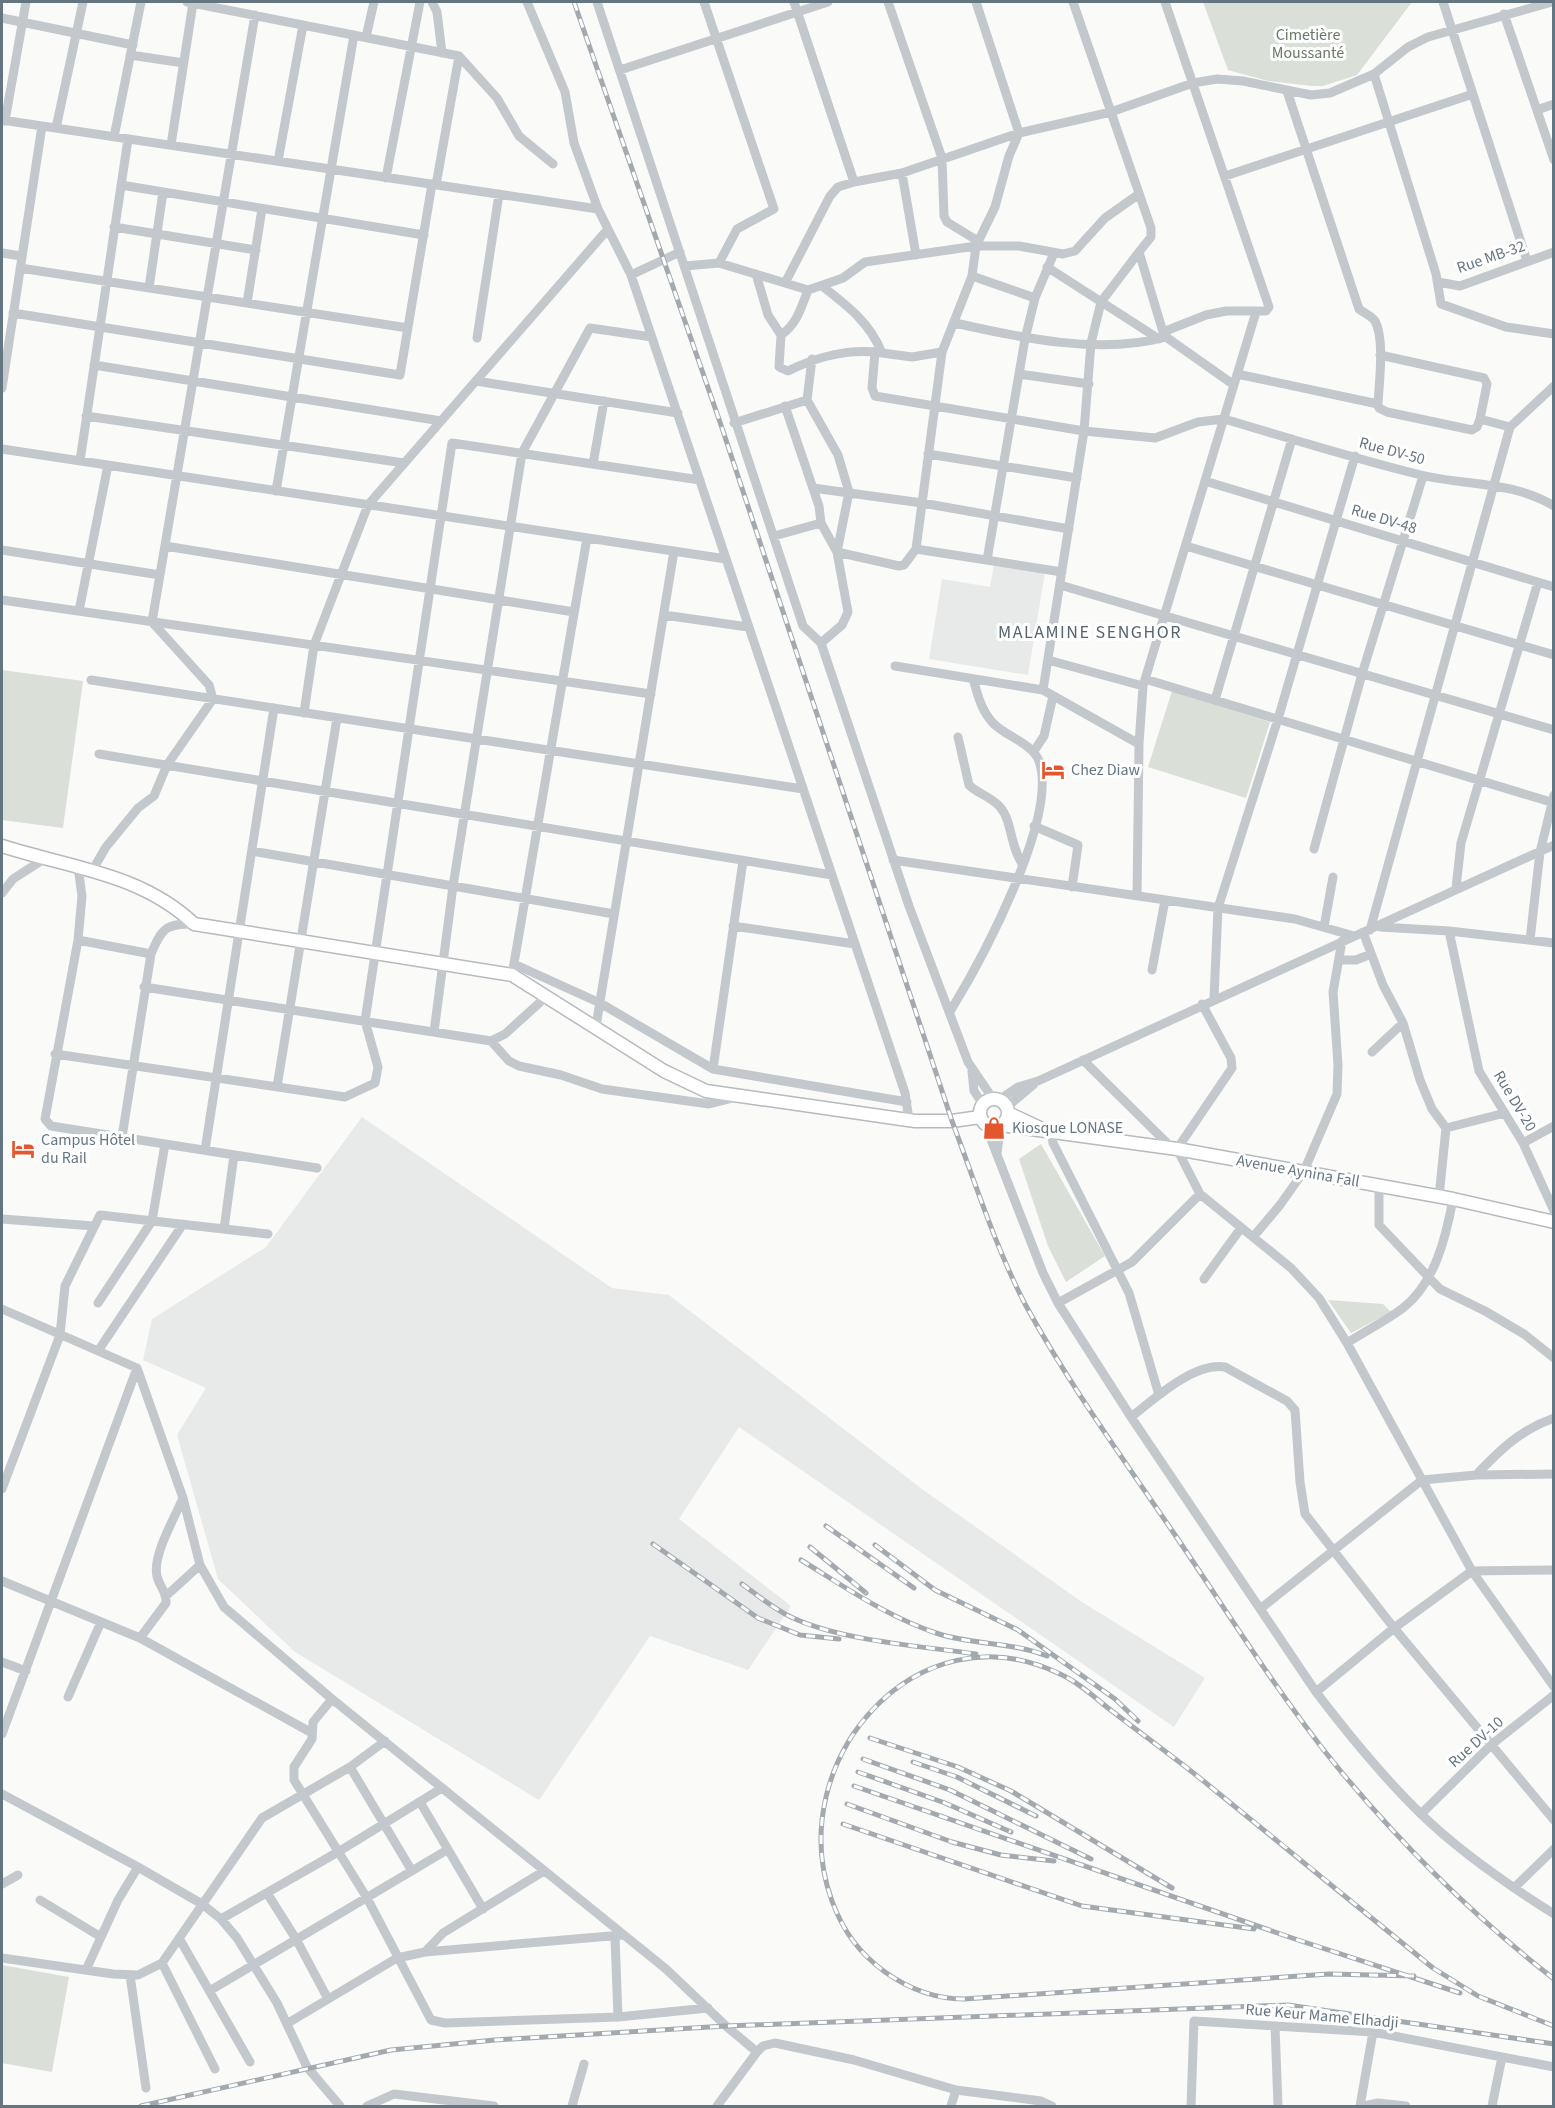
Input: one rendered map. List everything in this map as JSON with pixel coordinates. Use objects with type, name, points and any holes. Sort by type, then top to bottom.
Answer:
[{"type":"main road","points":[[2,846],[147,889],[180,910],[194,924],[444,964],[513,969]]},
{"type":"main road","name":"Avenue Aynina Fall","points":[[513,969],[547,996],[686,1083],[706,1091],[909,1120],[952,1121],[995,1113],[1046,1130],[1304,1171],[1453,1199],[1554,1222]]},
{"type":"street","points":[[26,2],[3,121],[597,209]]},
{"type":"street","points":[[56,129],[83,2]]},
{"type":"street","points":[[114,137],[141,2]]},
{"type":"street","points":[[171,146],[184,63],[190,2],[459,56],[497,98],[519,136],[553,164]]},
{"type":"street","points":[[366,38],[374,2]]},
{"type":"street","points":[[386,178],[420,2]]},
{"type":"street","points":[[432,2],[437,12],[442,53]]},
{"type":"street","points":[[527,2],[565,92],[574,143],[597,209],[631,275],[907,1102],[909,1120]]},
{"type":"street","points":[[597,2],[681,252],[734,423],[803,626],[821,643],[909,906],[951,1010],[972,1071],[995,1113],[999,1136],[997,1154],[1043,1273],[1058,1303],[1131,1417],[1260,1609],[1316,1692],[1347,1732],[1421,1815],[1514,1888],[1554,1914]]},
{"type":"street","points":[[704,2],[774,209],[737,229],[719,263]]},
{"type":"street","points":[[794,2],[854,182]]},
{"type":"street","points":[[620,70],[828,2]]},
{"type":"street","points":[[888,2],[942,158],[944,216],[947,222],[977,244]]},
{"type":"street","points":[[837,552],[899,566],[904,564],[916,549],[942,352],[972,276],[977,244],[995,207],[1009,156],[1019,134],[976,2]]},
{"type":"street","points":[[1043,690],[1084,431],[1091,343],[1101,302],[1151,237],[1151,228],[1073,2]]},
{"type":"street","points":[[955,323],[1025,339],[1128,344],[1163,336],[1206,315],[1242,310],[1266,311],[1268,303],[1165,2]]},
{"type":"street","points":[[1443,2],[1527,261]]},
{"type":"street","points":[[785,283],[833,191],[854,182],[902,173],[1019,134],[1111,112],[1193,83],[1217,79],[1243,81],[1311,95],[1330,93],[1374,74],[1408,47],[1428,37],[1534,4],[1552,2]]},
{"type":"street","points":[[1504,14],[1554,160]]},
{"type":"street","points":[[152,622],[255,15]]},
{"type":"street","points":[[2,18],[133,45]]},
{"type":"street","points":[[278,162],[303,25]]},
{"type":"street","points":[[276,491],[354,35]]},
{"type":"street","points":[[130,55],[184,63]]},
{"type":"street","points":[[13,313],[400,375],[424,235],[459,56]]},
{"type":"street","points":[[1374,74],[1438,282],[1439,301],[1446,307],[1515,329],[1554,334]]},
{"type":"street","points":[[1287,91],[1359,309],[1374,320],[1380,355],[1378,408],[1387,412],[1472,430],[1477,427],[1487,384],[1484,378],[1380,355]]},
{"type":"street","points":[[1225,176],[1473,94]]},
{"type":"street","points":[[1536,110],[1554,104]]},
{"type":"street","points":[[2,388],[42,126]]},
{"type":"street","points":[[80,461],[128,139]]},
{"type":"street","points":[[902,173],[916,255]]},
{"type":"street","points":[[121,185],[424,235]]},
{"type":"street","points":[[149,288],[164,192]]},
{"type":"street","points":[[477,338],[499,194]]},
{"type":"street","points":[[685,266],[719,263],[808,290],[843,278],[865,262],[977,244],[1019,246],[1063,254],[1075,251],[1105,218],[1139,194]]},
{"type":"street","points":[[247,303],[262,208]]},
{"type":"street","points":[[114,227],[256,250]]},
{"type":"street","points":[[304,713],[314,645],[368,505],[608,229]]},
{"type":"street","points":[[631,275],[681,252]]},
{"type":"street","points":[[1139,252],[1163,336]]},
{"type":"street","name":"Rue MB-32","points":[[1438,282],[1460,286],[1554,252]]},
{"type":"street","points":[[2,253],[21,256]]},
{"type":"street","points":[[987,560],[1025,339],[1035,298],[1054,253]]},
{"type":"street","points":[[1047,267],[1101,302],[1163,336],[1234,385]]},
{"type":"street","points":[[20,268],[408,328]]},
{"type":"street","points":[[756,274],[768,315],[781,335],[779,367],[784,370],[812,359],[860,352],[912,357],[942,352]]},
{"type":"street","points":[[972,276],[1035,298]]},
{"type":"street","points":[[822,286],[865,321],[875,336],[878,353],[872,388],[875,396],[934,408],[1084,431],[1155,438],[1198,422],[1224,419]]},
{"type":"street","points":[[781,335],[792,328],[808,290]]},
{"type":"street","points":[[1137,896],[1139,744],[1144,682],[1256,312]]},
{"type":"street","points":[[434,1032],[453,886],[522,453],[590,328],[652,337]]},
{"type":"street","points":[[812,359],[807,399],[838,455],[849,492],[837,552]]},
{"type":"street","points":[[94,365],[441,421]]},
{"type":"street","points":[[1019,374],[1089,384]]},
{"type":"street","points":[[1237,374],[1378,404]]},
{"type":"street","points":[[476,381],[678,413]]},
{"type":"street","points":[[1439,1197],[1446,1128],[1432,1109],[1420,1080],[1403,1023],[1383,985],[1371,954],[1370,930],[1510,427],[1554,386]]},
{"type":"street","points":[[734,423],[807,399]]},
{"type":"street","points":[[593,464],[604,401]]},
{"type":"street","points":[[785,406],[813,488],[820,523],[837,552],[848,612],[842,625],[821,643]]},
{"type":"street","points":[[86,417],[404,463]]},
{"type":"street","name":"Rue DV-50","points":[[1224,419],[1423,476],[1493,485],[1526,493],[1554,506]]},
{"type":"street","points":[[1480,419],[1510,427]]},
{"type":"street","points":[[1215,700],[1292,439]]},
{"type":"street","points":[[55,1054],[345,1097],[375,1083],[378,1067],[365,1021],[452,443],[700,480]]},
{"type":"street","points":[[2,449],[726,559]]},
{"type":"street","points":[[928,454],[1077,478]]},
{"type":"street","points":[[1214,998],[1218,908],[1278,719],[1355,456]]},
{"type":"street","points":[[79,611],[108,465]]},
{"type":"street","points":[[1314,849],[1382,604],[1423,476]]},
{"type":"street","name":"Rue DV-48","points":[[1205,481],[1554,587]]},
{"type":"street","points":[[813,488],[922,503],[1069,529]]},
{"type":"street","points":[[774,536],[820,523]]},
{"type":"street","points":[[587,538],[513,969],[600,1003],[712,1069],[907,1102]]},
{"type":"street","points":[[165,546],[574,612]]},
{"type":"street","points":[[1185,546],[1554,655]]},
{"type":"street","points":[[916,549],[1062,572]]},
{"type":"street","points":[[2,550],[160,575]]},
{"type":"street","points":[[596,1026],[674,551]]},
{"type":"street","points":[[1456,888],[1461,843],[1538,582]]},
{"type":"street","points":[[1060,585],[1554,730]]},
{"type":"street","points":[[2,600],[651,694]]},
{"type":"street","points":[[664,615],[748,627]]},
{"type":"street","points":[[152,622],[209,685],[213,699]]},
{"type":"street","points":[[1048,660],[1215,700],[1553,800],[1540,852],[1530,940]]},
{"type":"street","points":[[895,666],[1043,690],[1139,744]]},
{"type":"street","points":[[951,1010],[969,981],[1019,880],[1043,796],[1043,779],[1034,752],[993,723],[980,704],[973,679]]},
{"type":"street","points":[[91,680],[803,789]]},
{"type":"street","points":[[1034,752],[1044,736],[1053,696]]},
{"type":"street","points":[[92,871],[106,847],[138,808],[154,795],[167,765],[213,699]]},
{"type":"street","points":[[205,1150],[274,708]]},
{"type":"street","points":[[277,1087],[337,718]]},
{"type":"street","points":[[958,737],[969,785],[1000,807],[1006,818],[1014,853],[1023,865]]},
{"type":"street","points":[[99,754],[832,875]]},
{"type":"street","points":[[1034,826],[1078,845],[1072,887]]},
{"type":"street","points":[[995,1113],[1038,1081],[1214,998],[1370,930],[1456,888],[1554,845]]},
{"type":"street","points":[[252,851],[614,914]]},
{"type":"street","points":[[2,893],[14,879],[44,859]]},
{"type":"street","points":[[893,860],[1295,919],[1354,936]]},
{"type":"street","points":[[712,1069],[743,861]]},
{"type":"street","points":[[78,867],[82,896],[78,940],[55,1054],[45,1119],[51,1126],[317,1168]]},
{"type":"street","points":[[1324,927],[1333,877]]},
{"type":"street","points":[[1152,970],[1165,900]]},
{"type":"street","points":[[123,1137],[144,987],[151,954],[160,933],[172,924],[194,924]]},
{"type":"street","points":[[733,926],[855,944]]},
{"type":"street","points":[[1370,930],[1449,931],[1554,943]]},
{"type":"street","name":"Rue DV-20","points":[[1449,931],[1479,1071],[1523,1143],[1550,1194],[1554,1211]]},
{"type":"street","points":[[78,940],[151,954]]},
{"type":"street","points":[[1254,1236],[1304,1171],[1337,1094],[1338,1065],[1334,992],[1342,941]]},
{"type":"street","points":[[1339,960],[1356,960],[1371,954]]},
{"type":"street","points":[[144,987],[491,1041],[505,1034],[547,996]]},
{"type":"street","points":[[1175,1149],[1232,1068],[1231,1058],[1202,1004]]},
{"type":"street","points":[[1372,1052],[1403,1023]]},
{"type":"street","points":[[491,1041],[509,1061],[519,1066],[561,1075],[602,1089],[709,1104],[737,1097]]},
{"type":"street","points":[[1083,1060],[1175,1149],[1200,1194],[1291,1268],[1319,1298],[1347,1343],[1472,1571],[1554,1687]]},
{"type":"street","points":[[1446,1128],[1505,1113]]},
{"type":"street","points":[[1523,1143],[1554,1126]]},
{"type":"street","points":[[1046,1130],[1129,1293],[1159,1395]]},
{"type":"street","points":[[98,1303],[152,1221],[165,1144]]},
{"type":"street","points":[[224,1229],[234,1155]]},
{"type":"street","points":[[1379,1186],[1379,1225],[1428,1278],[1440,1289],[1485,1311],[1524,1334],[1554,1358]]},
{"type":"street","points":[[1058,1303],[1132,1262],[1200,1194]]},
{"type":"street","points":[[1347,1343],[1404,1307],[1428,1278],[1444,1241],[1453,1199]]},
{"type":"street","points":[[2,1489],[60,1335],[65,1286],[100,1215],[268,1234]]},
{"type":"street","points":[[2,1219],[94,1226]]},
{"type":"street","points":[[98,1351],[183,1224]]},
{"type":"street","points":[[1203,1279],[1241,1228]]},
{"type":"street","points":[[2,1309],[136,1368],[183,1498],[200,1565],[224,1607],[332,1699],[544,1871],[618,1936],[666,1969],[757,2052]]},
{"type":"street","points":[[1131,1417],[1159,1395],[1196,1372],[1214,1365],[1225,1367],[1287,1401],[1298,1414],[1300,1482],[1305,1514],[1394,1628],[1554,1820]]},
{"type":"street","points":[[2,1734],[136,1368]]},
{"type":"street","points":[[1476,1475],[1508,1441],[1535,1424],[1554,1418]]},
{"type":"street","points":[[1260,1609],[1422,1480],[1476,1475],[1554,1474]]},
{"type":"street","points":[[166,1596],[157,1575],[157,1564],[183,1498]]},
{"type":"street","points":[[140,1638],[161,1613],[166,1596],[200,1565]]},
{"type":"street","points":[[1316,1692],[1394,1628],[1472,1571],[1554,1570]]},
{"type":"street","points":[[2,1581],[140,1638],[312,1733]]},
{"type":"street","points":[[68,1697],[101,1622]]},
{"type":"street","points":[[2,1662],[26,1671]]},
{"type":"street","name":"Rue DV-10","points":[[1421,1815],[1491,1745],[1554,1695]]},
{"type":"street","points":[[332,1699],[313,1722],[312,1733],[293,1774],[366,1898],[431,2020],[438,2022],[618,2017],[708,2008]]},
{"type":"street","points":[[2,1958],[138,1976],[162,1963],[262,1818],[350,1767],[385,1741]]},
{"type":"street","points":[[350,1767],[412,1871]]},
{"type":"street","points":[[221,1919],[338,1852],[442,1788]]},
{"type":"street","points":[[2,1794],[138,1867],[202,1904],[221,1919],[255,1964],[288,2023],[307,2067],[340,2106]]},
{"type":"street","points":[[420,1802],[483,1909]]},
{"type":"street","points":[[1514,1888],[1554,1849]]},
{"type":"street","points":[[211,1990],[447,1850]]},
{"type":"street","points":[[86,1970],[138,1867]]},
{"type":"street","points":[[424,1952],[443,1933],[544,1871]]},
{"type":"street","points":[[2,1884],[18,1875]]},
{"type":"street","points":[[267,1893],[297,1939],[328,1999]]},
{"type":"street","points":[[40,1900],[101,1937]]},
{"type":"street","points":[[288,2023],[397,1959],[424,1952],[618,1936]]},
{"type":"street","points":[[618,1936],[618,2017]]},
{"type":"street","points":[[179,1938],[211,1990],[249,2062]]},
{"type":"street","points":[[162,1963],[215,2069]]},
{"type":"street","points":[[130,1975],[146,2088]]},
{"type":"street","name":"Rue Keur Mame Elhadji","points":[[1191,2106],[1194,2021],[1374,2032],[1554,2067]]},
{"type":"street","points":[[1275,2026],[1278,2106]]},
{"type":"street","points":[[1374,2032],[1362,2106],[1378,2103],[1406,2106]]},
{"type":"street","points":[[717,2106],[757,2052],[763,2046],[775,2043],[855,2060],[956,2090],[1041,2101],[1052,2106]]},
{"type":"street","points":[[1492,2106],[1502,2057]]},
{"type":"street","points":[[572,2106],[584,2064]]},
{"type":"street","points":[[951,2106],[956,2090]]},
{"type":"street","points":[[367,2106],[394,2094],[449,2104],[494,2106]]},
{"type":"shaded area","points":[[995,558],[1046,566],[1028,675],[929,659],[942,579],[990,587]]},
{"type":"shaded area","points":[[362,1117],[612,1288],[669,1295],[922,1489],[1082,1602],[1205,1678],[1174,1727],[739,1427],[679,1519],[791,1606],[748,1670],[650,1636],[539,1800],[295,1652],[218,1579],[177,1435],[206,1388],[143,1360],[152,1319],[266,1247]]},
{"type":"green space","name":"Cimetière Moussanté","points":[[1203,2],[1412,2],[1357,75],[1323,86],[1312,86],[1268,81],[1228,70]]},
{"type":"green space","points":[[2,670],[83,681],[63,828],[2,820]]},
{"type":"green space","points":[[1172,691],[1270,722],[1246,798],[1148,767]]},
{"type":"green space","points":[[1041,1144],[1105,1256],[1066,1282],[1048,1246],[1019,1159]]},
{"type":"green space","points":[[1328,1300],[1383,1304],[1391,1312],[1351,1333]]},
{"type":"green space","points":[[2,1965],[69,1977],[52,2072],[2,2063]]},
{"type":"railway","points":[[574,2],[722,428],[952,1121],[1014,1282],[1059,1362],[1096,1420],[1313,1736],[1384,1821],[1438,1877],[1495,1930],[1554,1979]]},
{"type":"railway","points":[[826,1526],[914,1588]]},
{"type":"railway","points":[[653,1544],[758,1618],[800,1635],[839,1639]]},
{"type":"railway","points":[[875,1545],[935,1590],[1018,1630],[1115,1699],[1138,1721]]},
{"type":"railway","points":[[810,1547],[866,1593]]},
{"type":"railway","points":[[801,1560],[868,1601],[921,1627],[952,1638],[1021,1648],[1047,1656]]},
{"type":"railway","points":[[742,1584],[791,1617],[833,1632],[882,1642],[976,1654]]},
{"type":"railway","points":[[1414,1976],[1329,1974],[964,1999],[953,1999],[923,1992],[903,1983],[876,1965],[853,1941],[841,1922],[832,1901],[821,1848],[826,1797],[844,1750],[873,1709],[912,1678],[957,1660],[1007,1658],[1060,1674],[1073,1681],[1190,1770],[1433,1968],[1478,1996],[1536,2019]]},
{"type":"railway","points":[[870,1738],[958,1767],[1011,1791],[1172,1888]]},
{"type":"railway","points":[[863,1759],[950,1790],[1091,1859]]},
{"type":"railway","points":[[913,1762],[957,1777],[1036,1816]]},
{"type":"railway","points":[[858,1772],[945,1803],[1011,1832]]},
{"type":"railway","points":[[854,1786],[1298,1940],[1460,1993]]},
{"type":"railway","points":[[847,1804],[952,1842],[1001,1855],[1054,1861]]},
{"type":"railway","points":[[843,1824],[1082,1906],[1254,1929]]},
{"type":"railway","points":[[141,2106],[391,2050],[495,2040],[726,2026],[1288,2005],[1554,2044]]},
{"type":"railway","points":[[1528,2016],[1554,2026]]},
{"type":"place","name":"Chez Diaw","points":[[1053,770]]},
{"type":"place","name":"Kiosque LONASE","points":[[994,1128]]},
{"type":"place","name":"Campus Hôtel du Rail","points":[[23,1149]]},
{"type":"district","name":"MALAMINE SENGHOR","points":[[1090,632]]}]
